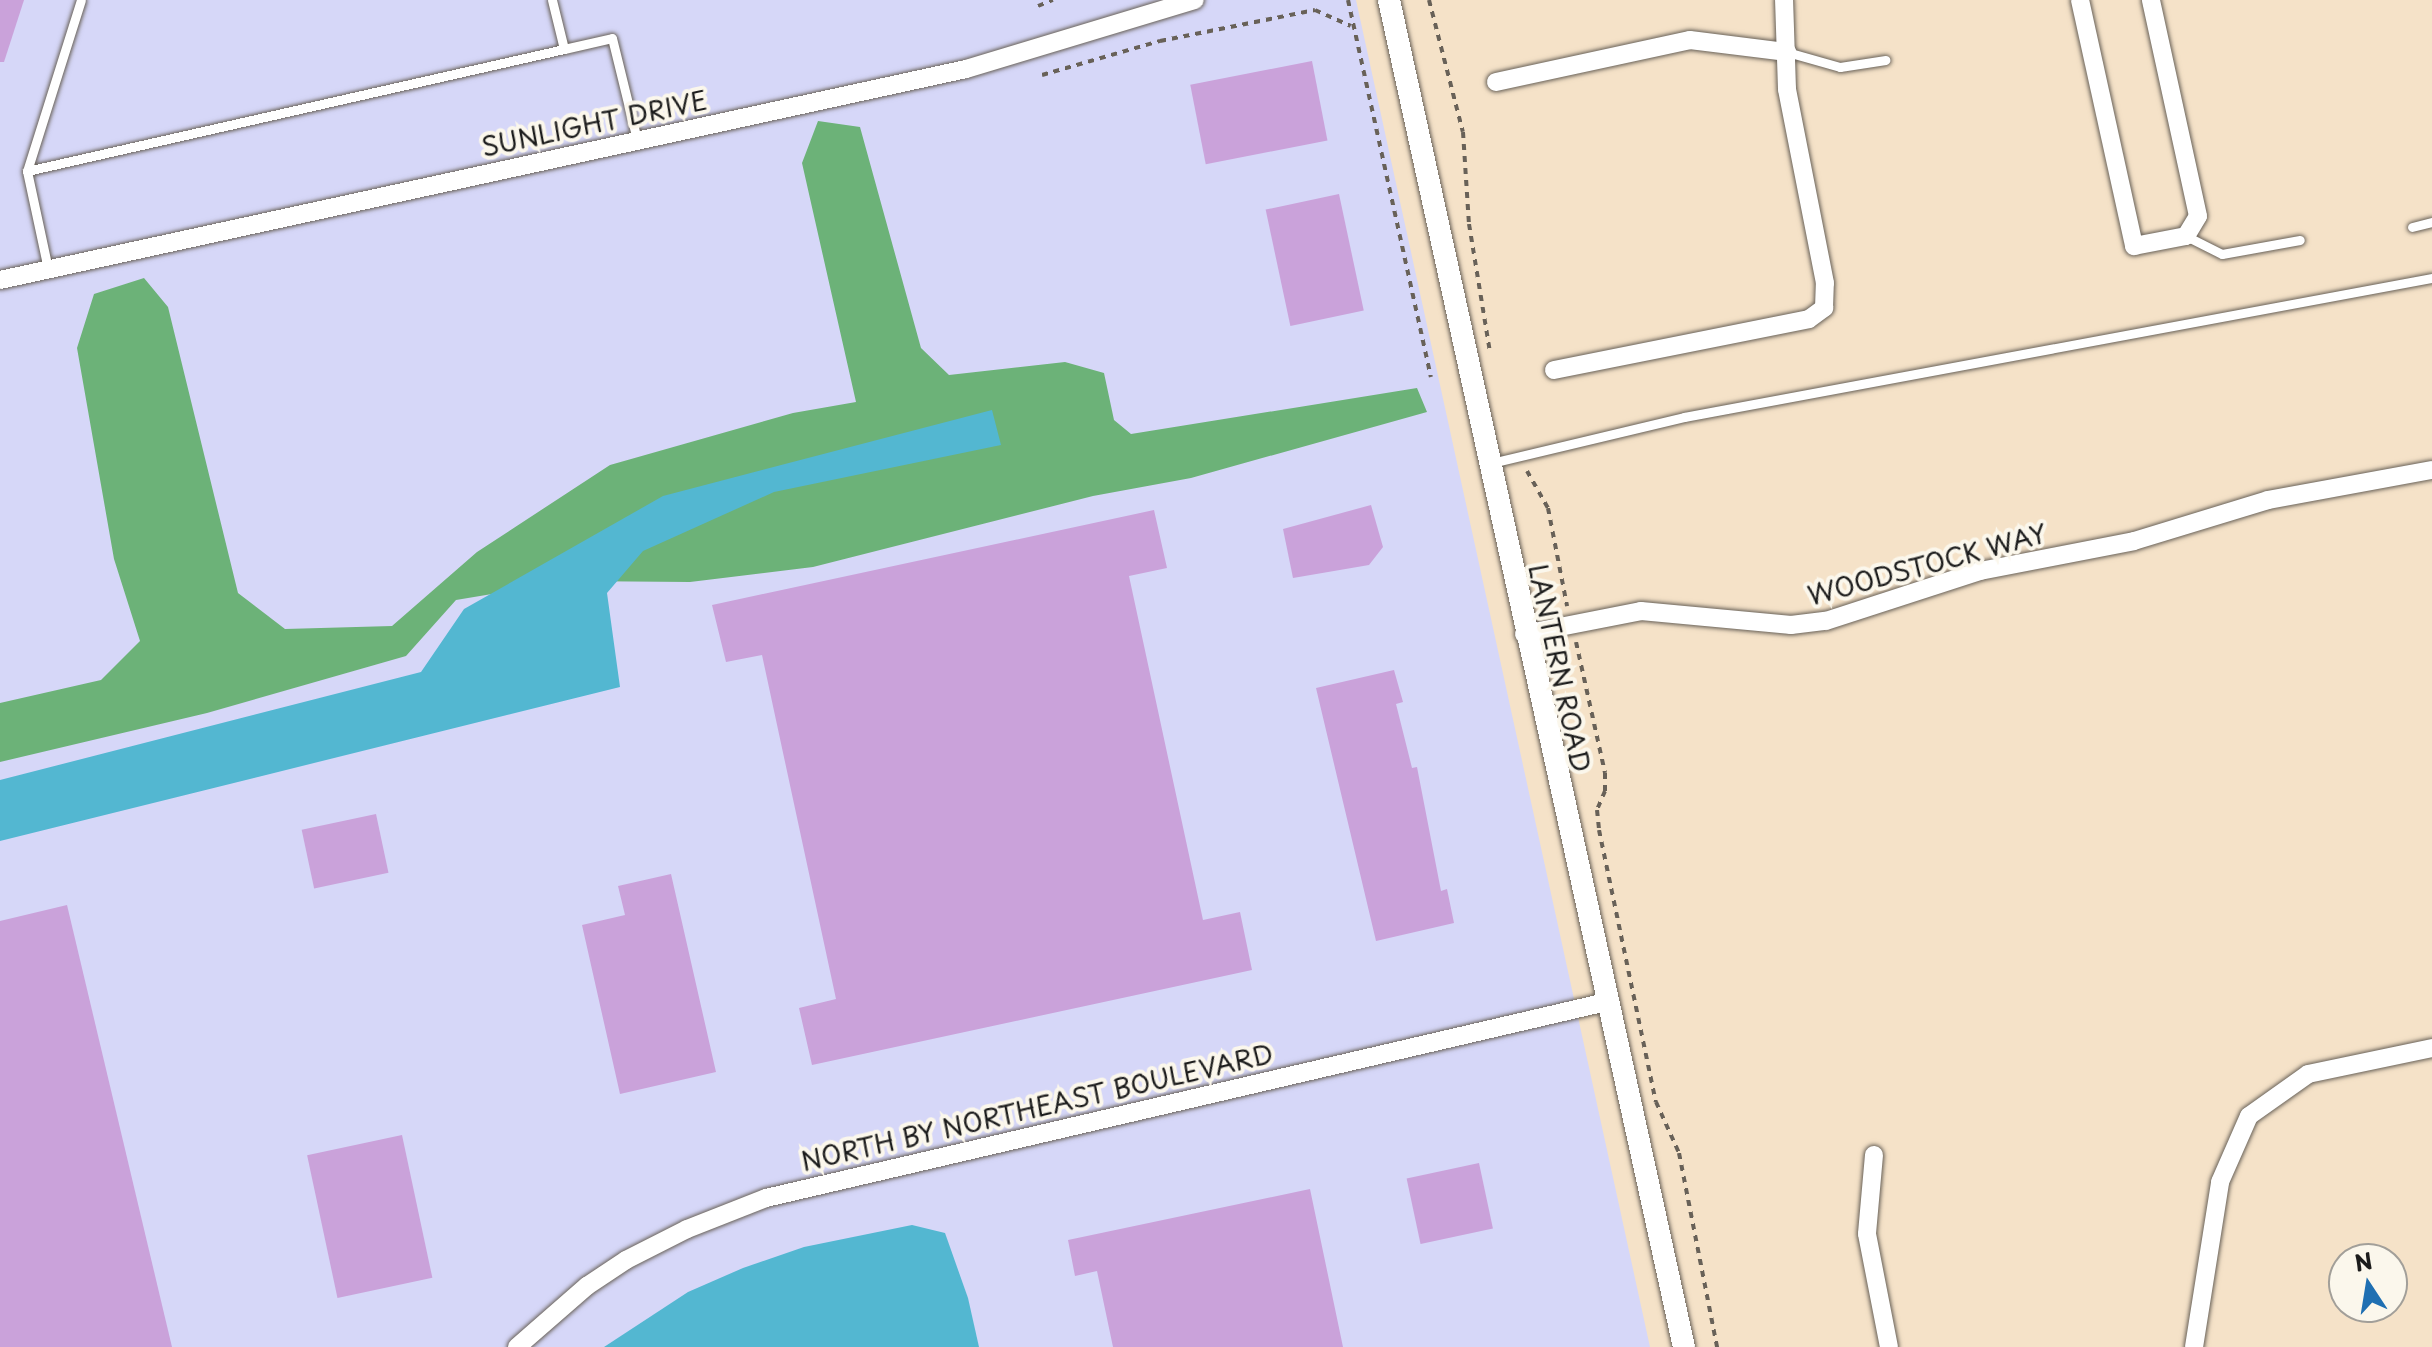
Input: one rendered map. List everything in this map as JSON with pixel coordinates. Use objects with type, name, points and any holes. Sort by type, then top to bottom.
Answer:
[{"type":"street","name":"SUNLIGHT DRIVE","points":[[0,280],[966,69],[1195,0]]},
{"type":"street","name":"LANTERN ROAD","points":[[1389,0],[1524,634],[1684,1347]]},
{"type":"street","points":[[1554,370],[1809,319],[1824,308],[1825,283],[1787,89],[1784,0]]},
{"type":"street","points":[[2080,0],[2134,246],[2186,236],[2198,216],[2151,0]]},
{"type":"street","points":[[1496,82],[1690,40],[1787,52]]},
{"type":"street","name":"WOODSTOCK WAY","points":[[1524,634],[1641,611],[1791,625],[1826,621],[1980,571],[2134,541],[2268,500],[2432,470]]},
{"type":"street","name":"NORTH BY NORTHEAST BOULEVARD","points":[[517,1347],[587,1286],[626,1260],[687,1229],[766,1198],[1606,1002]]},
{"type":"street","points":[[2194,1347],[2220,1182],[2249,1116],[2308,1074],[2432,1048]]},
{"type":"street","points":[[1874,1155],[1867,1234],[1889,1347]]},
{"type":"lane","points":[[48,269],[27,171],[81,0]]},
{"type":"lane","points":[[552,0],[564,49]]},
{"type":"lane","points":[[27,171],[612,38],[637,140]]},
{"type":"lane","points":[[1787,52],[1840,67],[1885,60]]},
{"type":"lane","points":[[2412,227],[2432,222]]},
{"type":"lane","points":[[2186,236],[2222,254],[2300,240]]},
{"type":"lane","points":[[1487,464],[1697,414],[2432,278]]},
{"type":"path","points":[[1038,6],[1053,0]]},
{"type":"path","points":[[1348,0],[1351,26],[1431,377]]},
{"type":"path","points":[[1429,0],[1463,132],[1471,240],[1492,359]]},
{"type":"path","points":[[1042,75],[1160,41],[1315,10],[1351,26]]},
{"type":"path","points":[[1516,457],[1544,498],[1605,773],[1605,791],[1597,810],[1599,830],[1656,1102],[1679,1153],[1717,1347]]},
{"type":"shaded area","points":[[0,0],[1356,0],[1650,1347],[0,1347]]},
{"type":"green space","points":[[818,121],[860,127],[921,348],[949,375],[1065,362],[1104,373],[1114,420],[1131,434],[1417,388],[1427,412],[1191,478],[1093,496],[813,567],[690,582],[570,581],[456,600],[406,656],[207,713],[0,762],[0,703],[101,680],[140,641],[114,559],[77,348],[94,294],[144,278],[168,307],[238,593],[285,629],[392,626],[477,552],[610,465],[793,413],[856,402],[802,163]]},
{"type":"water","points":[[992,410],[1001,445],[774,492],[643,551],[607,593],[620,687],[0,841],[0,780],[421,672],[464,609],[663,496]]},
{"type":"water","points":[[912,1225],[945,1233],[968,1298],[979,1347],[604,1347],[688,1292],[743,1268],[804,1247]]},
{"type":"building","points":[[0,0],[24,0],[4,62],[0,62]]},
{"type":"building","points":[[1312,61],[1327,141],[1206,164],[1190,85]]},
{"type":"building","points":[[1339,194],[1364,310],[1290,326],[1266,210]]},
{"type":"building","points":[[1371,505],[1383,547],[1369,565],[1293,578],[1283,529]]},
{"type":"building","points":[[1154,510],[1167,568],[1129,576],[1203,920],[1240,912],[1252,970],[812,1065],[799,1008],[836,999],[762,655],[726,662],[712,605]]},
{"type":"building","points":[[1394,670],[1403,702],[1396,704],[1412,768],[1417,767],[1441,891],[1447,889],[1454,923],[1376,941],[1316,688]]},
{"type":"building","points":[[376,814],[388,873],[314,888],[302,830]]},
{"type":"building","points":[[671,874],[716,1072],[620,1094],[582,925],[625,915],[618,886]]},
{"type":"building","points":[[67,905],[172,1347],[0,1347],[0,921]]},
{"type":"building","points":[[402,1135],[432,1278],[337,1298],[307,1155]]},
{"type":"building","points":[[1479,1163],[1493,1229],[1421,1244],[1407,1178]]},
{"type":"building","points":[[1310,1189],[1343,1347],[1113,1347],[1097,1271],[1075,1276],[1068,1240]]}]
